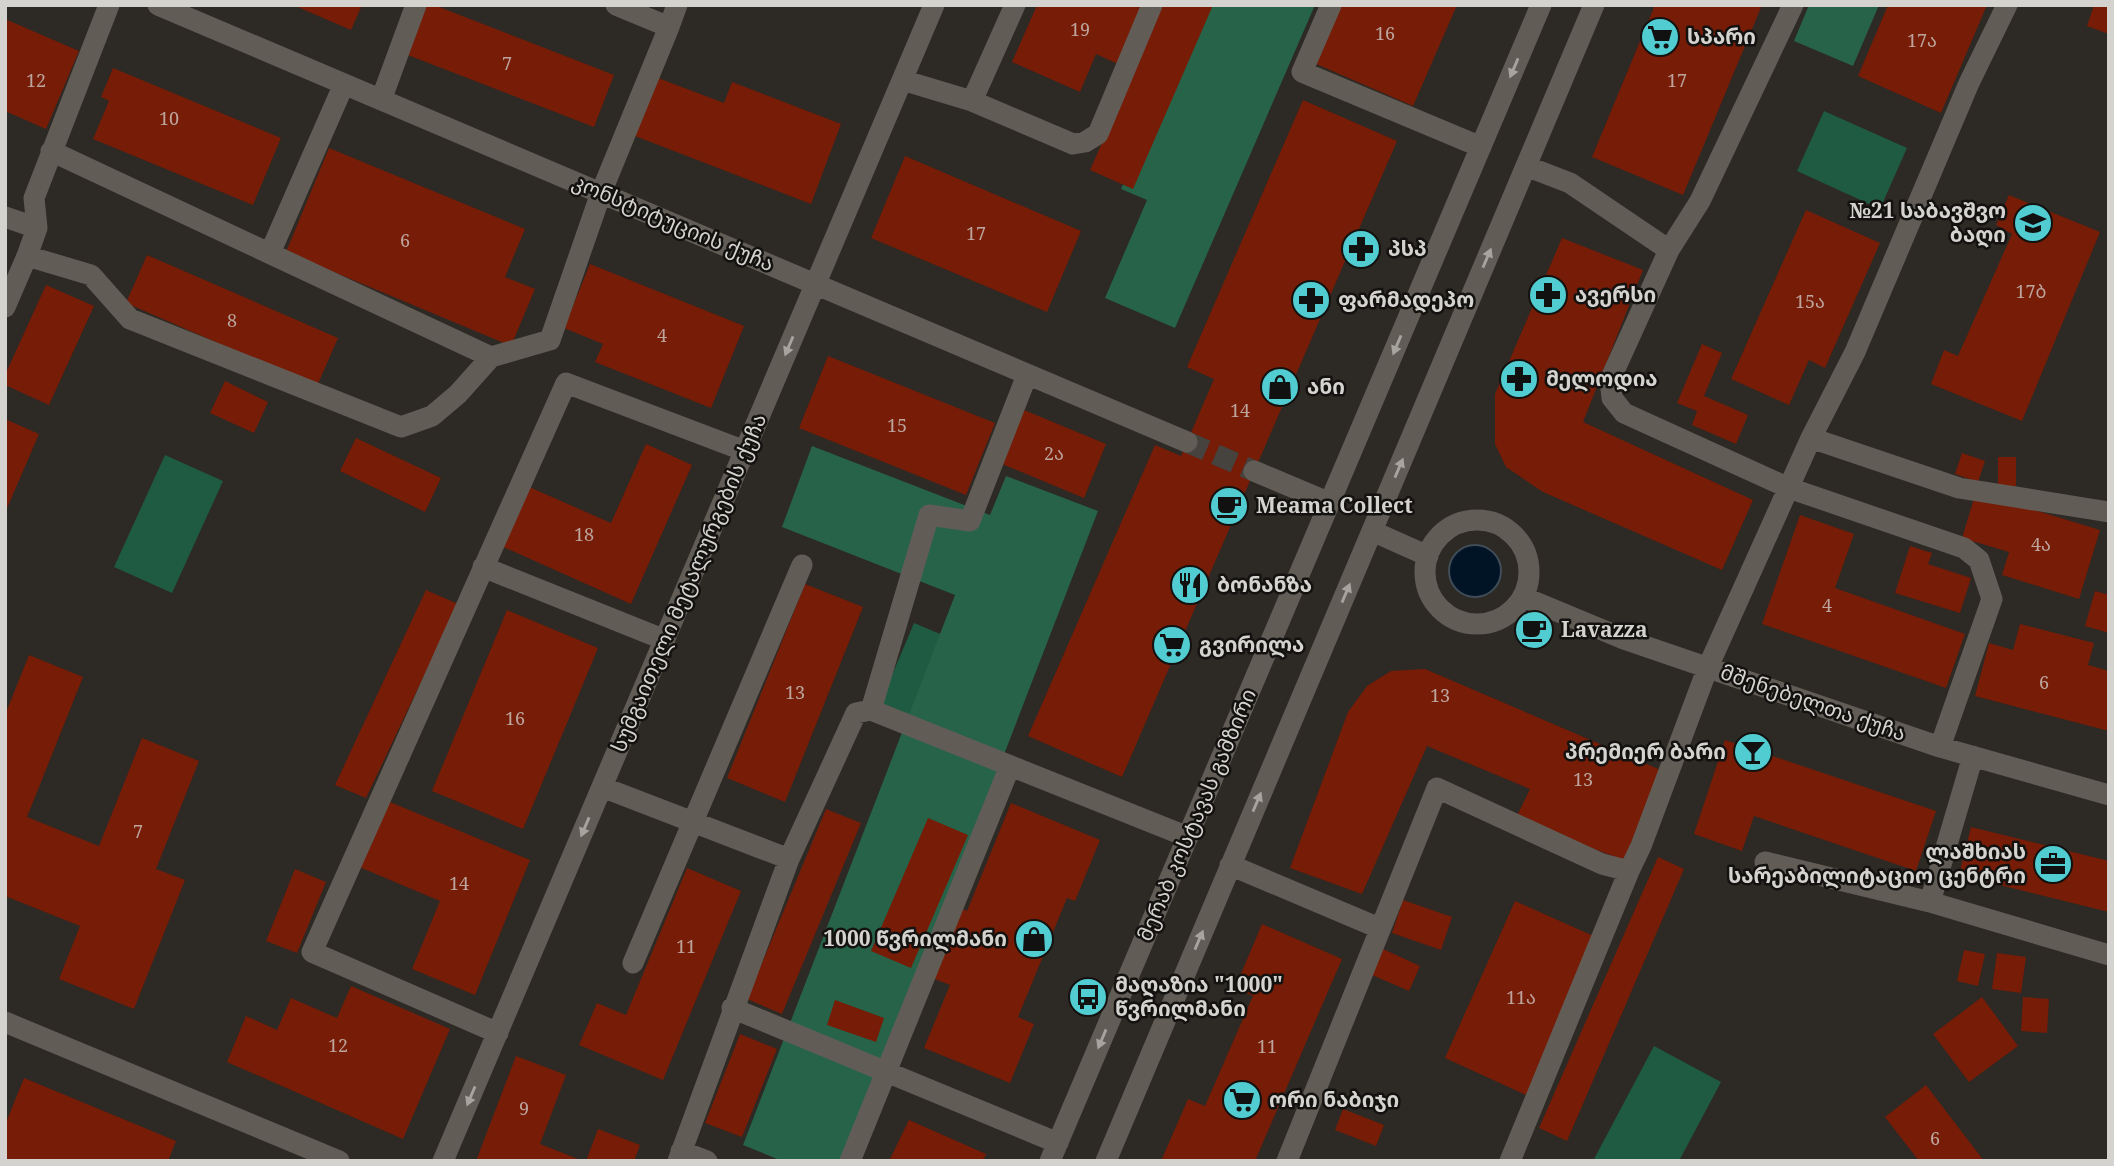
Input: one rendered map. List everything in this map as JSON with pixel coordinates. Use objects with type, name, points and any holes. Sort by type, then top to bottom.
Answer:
[{"type":"street","points":[[5,307],[37,229],[34,198],[109,5]]},
{"type":"street","name":"კონსტიტუციის ქუჩა","points":[[158,5],[1187,442]]},
{"type":"street","points":[[381,100],[416,5]]},
{"type":"street","points":[[616,5],[669,27]]},
{"type":"street","points":[[27,256],[91,275],[130,318],[401,427],[432,416],[458,394],[491,357],[550,340],[601,192],[677,5]]},
{"type":"street","name":"სუმგაითელი მეტალურგების ქუჩა","points":[[443,1161],[934,5]]},
{"type":"street","points":[[972,101],[1015,5]]},
{"type":"street","points":[[902,80],[972,101],[1073,144],[1086,142],[1098,134],[1152,5]]},
{"type":"street","points":[[1331,5],[1302,72],[1481,147]]},
{"type":"street","name":"მერაბ კოსტავას გამზირი","points":[[1054,1152],[1541,5]]},
{"type":"street","points":[[1106,1161],[1594,5]]},
{"type":"street","points":[[1793,5],[1700,201],[1669,250],[1610,380],[1612,398],[1624,413],[1789,488],[1964,548],[1979,560],[1992,599],[1940,747]]},
{"type":"street","points":[[1510,1161],[1641,846],[1708,667],[1811,438],[1855,352],[1969,83],[2007,5]]},
{"type":"street","points":[[270,253],[344,84]]},
{"type":"street","points":[[51,151],[491,357]]},
{"type":"street","points":[[1526,166],[1570,183],[1669,250]]},
{"type":"street","points":[[5,217],[37,229]]},
{"type":"street","points":[[871,710],[929,515],[970,521],[1027,374]]},
{"type":"street","points":[[498,1033],[312,952],[566,383],[745,451]]},
{"type":"street","points":[[1811,438],[1959,488],[2109,512]]},
{"type":"street","points":[[1254,471],[1330,503]]},
{"type":"street","points":[[1481,520],[1498,524],[1512,533],[1528,563],[1529,580],[1523,597],[1513,610],[1499,620],[1482,624],[1458,619],[1437,605],[1429,590],[1425,573],[1428,556],[1436,540],[1448,529],[1464,522],[1481,520]]},
{"type":"street","points":[[1372,531],[1428,556]]},
{"type":"street","points":[[633,963],[802,565]]},
{"type":"street","points":[[483,567],[664,640]]},
{"type":"street","name":"მშენებელთა ქუჩა","points":[[1523,597],[1624,639],[1940,747],[2109,794]]},
{"type":"street","points":[[707,1161],[679,1156],[789,859],[856,713],[871,710],[1188,837]]},
{"type":"street","points":[[1930,902],[1973,756]]},
{"type":"street","points":[[850,1161],[1010,766]]},
{"type":"street","points":[[602,787],[789,859]]},
{"type":"street","points":[[1287,1161],[1437,788],[1602,864],[1629,871]]},
{"type":"street","points":[[1765,862],[1930,902],[2109,956]]},
{"type":"street","points":[[1230,865],[1379,928]]},
{"type":"street","points":[[732,1008],[885,1071],[1054,1152]]},
{"type":"street","points":[[5,1022],[339,1161]]},
{"type":"green space","points":[[1201,5],[1315,5],[1175,328],[1105,298],[1147,200],[1121,189]]},
{"type":"green space","points":[[1809,5],[1879,5],[1853,66],[1794,41]]},
{"type":"green space","points":[[1824,111],[1907,148],[1880,209],[1797,171]]},
{"type":"green space","points":[[812,446],[990,515],[1006,476],[1098,511],[847,1161],[782,1161],[743,1145],[955,595],[782,527]]},
{"type":"green space","points":[[165,455],[223,481],[172,593],[114,567]]},
{"type":"green space","points":[[914,623],[1024,669],[989,752],[879,706]]},
{"type":"green space","points":[[1654,1046],[1721,1082],[1679,1161],[1593,1161]]},
{"type":"water","points":[[1475,545],[1485,547],[1493,553],[1499,561],[1499,581],[1493,589],[1485,595],[1475,597],[1465,595],[1457,589],[1451,581],[1449,571],[1451,561],[1457,553],[1465,547]]},
{"type":"building","points":[[293,5],[362,5],[351,30]]},
{"type":"building","points":[[418,5],[434,5],[614,75],[594,127],[400,52]]},
{"type":"building","points":[[1037,5],[1143,5],[1118,64],[1096,54],[1080,92],[1012,62]]},
{"type":"building","points":[[1163,5],[1213,5],[1133,189],[1090,170]]},
{"type":"building","points":[[1339,5],[1457,5],[1413,106],[1314,63]]},
{"type":"building","points":[[1655,5],[1762,5],[1683,195],[1592,157]]},
{"type":"building","points":[[1888,5],[1987,5],[1941,113],[1858,76]]},
{"type":"building","points":[[2094,5],[2109,5],[2109,34],[2087,26]]},
{"type":"building","points":[[5,19],[79,51],[46,129],[5,111]]},
{"type":"building","points":[[113,68],[281,138],[253,205],[93,139],[109,101],[101,97]]},
{"type":"building","points":[[658,78],[724,103],[732,82],[841,124],[811,204],[635,136]]},
{"type":"building","points":[[1303,100],[1397,141],[1122,777],[1028,736],[1155,445],[1181,456],[1214,379],[1187,367]]},
{"type":"building","points":[[329,148],[525,229],[505,277],[535,289],[511,346],[286,252]]},
{"type":"building","points":[[905,156],[1081,231],[1047,312],[871,238]]},
{"type":"building","points":[[2009,195],[2100,232],[2022,421],[1931,384],[1944,350],[1958,356],[2012,234],[1996,225]]},
{"type":"building","points":[[1806,210],[1880,243],[1825,368],[1809,360],[1789,405],[1731,379]]},
{"type":"building","points":[[1562,238],[1643,270],[1583,422],[1753,500],[1722,570],[1543,492],[1506,467],[1495,444],[1495,394]]},
{"type":"building","points":[[147,255],[338,338],[317,386],[126,303]]},
{"type":"building","points":[[590,264],[744,326],[711,408],[595,362],[603,344],[564,328]]},
{"type":"building","points":[[46,285],[94,306],[49,405],[5,385],[5,375]]},
{"type":"building","points":[[1702,344],[1722,353],[1704,396],[1748,415],[1736,444],[1692,425],[1697,411],[1677,403]]},
{"type":"building","points":[[828,356],[995,423],[966,495],[799,428]]},
{"type":"building","points":[[225,381],[268,402],[254,433],[210,413]]},
{"type":"building","points":[[1024,410],[1106,444],[1084,498],[1002,464]]},
{"type":"building","points":[[5,419],[39,434],[5,513]]},
{"type":"building","points":[[356,438],[441,478],[425,512],[340,471]]},
{"type":"building","points":[[646,444],[692,465],[631,604],[501,546],[527,486],[611,523]]},
{"type":"building","points":[[1962,453],[1985,461],[1978,482],[1955,474]]},
{"type":"building","points":[[1998,457],[2016,457],[2016,486],[1998,486]]},
{"type":"building","points":[[1976,492],[2100,530],[2079,599],[2002,575],[2009,552],[1962,538]]},
{"type":"building","points":[[1800,515],[1854,534],[1835,588],[1965,634],[1946,688],[1762,624]]},
{"type":"building","points":[[1910,546],[1932,553],[1928,564],[1971,578],[1960,613],[1895,593]]},
{"type":"building","points":[[805,584],[863,607],[785,802],[727,778]]},
{"type":"building","points":[[426,590],[458,604],[366,798],[335,785]]},
{"type":"building","points":[[2095,591],[2109,595],[2109,633],[2085,626]]},
{"type":"building","points":[[507,610],[598,648],[523,829],[432,791]]},
{"type":"building","points":[[2020,624],[2094,643],[2088,665],[2109,671],[2109,731],[1975,696],[1989,643],[2013,650]]},
{"type":"building","points":[[29,655],[83,677],[27,817],[99,846],[142,738],[199,761],[156,869],[185,880],[134,1009],[59,979],[80,926],[5,896],[5,715]]},
{"type":"building","points":[[1425,669],[1663,771],[1624,860],[1515,820],[1530,789],[1427,746],[1362,894],[1290,868],[1348,712],[1367,686],[1391,671]]},
{"type":"building","points":[[1725,740],[1936,811],[1916,871],[1754,816],[1742,851],[1694,834]]},
{"type":"building","points":[[385,800],[530,860],[475,995],[412,969],[440,901],[357,866]]},
{"type":"building","points":[[1011,803],[1100,840],[1075,901],[1067,898],[1018,1017],[1034,1024],[1010,1083],[924,1048],[950,985],[927,976],[956,907],[967,911]]},
{"type":"building","points":[[826,809],[861,823],[782,1014],[747,999]]},
{"type":"building","points":[[928,818],[968,835],[911,968],[871,951]]},
{"type":"building","points":[[1971,827],[2109,861],[2109,912],[1959,875]]},
{"type":"building","points":[[1658,857],[1684,869],[1567,1141],[1539,1128]]},
{"type":"building","points":[[687,868],[741,891],[663,1080],[579,1045],[597,1003],[626,1015]]},
{"type":"building","points":[[295,869],[326,882],[297,953],[266,941]]},
{"type":"building","points":[[1403,900],[1452,917],[1441,950],[1392,933]]},
{"type":"building","points":[[1515,901],[1598,938],[1528,1096],[1445,1058]]},
{"type":"building","points":[[1262,924],[1342,959],[1255,1161],[1161,1161],[1188,1099],[1205,1106],[1253,996],[1235,988]]},
{"type":"building","points":[[1383,949],[1420,966],[1409,991],[1372,975]]},
{"type":"building","points":[[1964,950],[1985,954],[1978,986],[1957,981]]},
{"type":"building","points":[[1997,953],[2026,957],[2021,993],[1992,989]]},
{"type":"building","points":[[351,986],[450,1029],[403,1139],[227,1062],[246,1016],[277,1030],[291,998],[337,1018]]},
{"type":"building","points":[[1982,997],[2018,1046],[1969,1082],[1933,1034]]},
{"type":"building","points":[[2023,997],[2049,999],[2047,1033],[2021,1031]]},
{"type":"building","points":[[835,1000],[884,1018],[876,1042],[827,1025]]},
{"type":"building","points":[[740,1034],[777,1049],[742,1137],[705,1123]]},
{"type":"building","points":[[516,1056],[566,1075],[540,1144],[583,1161],[476,1161]]},
{"type":"building","points":[[24,1078],[176,1141],[168,1161],[5,1161],[5,1125]]},
{"type":"building","points":[[1926,1085],[1984,1161],[1919,1161],[1885,1117]]},
{"type":"building","points":[[1343,1109],[1384,1125],[1376,1146],[1335,1130]]},
{"type":"building","points":[[909,1120],[986,1154],[983,1161],[889,1161]]},
{"type":"building","points":[[598,1129],[640,1145],[634,1161],[586,1161]]},
{"type":"tunnel","points":[[1187,442],[1254,471]]},
{"type":"place","name":"სპარი","points":[[1660,37]]},
{"type":"place","name":"№21 საბავშვო ბაღი","points":[[2033,223]]},
{"type":"place","name":"პსპ","points":[[1361,249]]},
{"type":"place","name":"ავერსი","points":[[1548,295]]},
{"type":"place","name":"ფარმადეპო","points":[[1311,300]]},
{"type":"place","name":"მელოდია","points":[[1519,379]]},
{"type":"place","name":"ანი","points":[[1280,387]]},
{"type":"place","name":"Meama Collect","points":[[1229,506]]},
{"type":"place","name":"ბონანზა","points":[[1190,585]]},
{"type":"place","name":"Lavazza","points":[[1534,630]]},
{"type":"place","name":"გვირილა","points":[[1172,645]]},
{"type":"place","name":"პრემიერ ბარი","points":[[1753,752]]},
{"type":"place","name":"ლაშხიას სარეაბილიტაციო ცენტრი","points":[[2053,864]]},
{"type":"place","name":"1000 წვრილმანი","points":[[1034,939]]},
{"type":"place","name":"მაღაზია \"1000\" წვრილმანი","points":[[1088,997]]},
{"type":"place","name":"ორი ნაბიჯი","points":[[1242,1100]]}]
